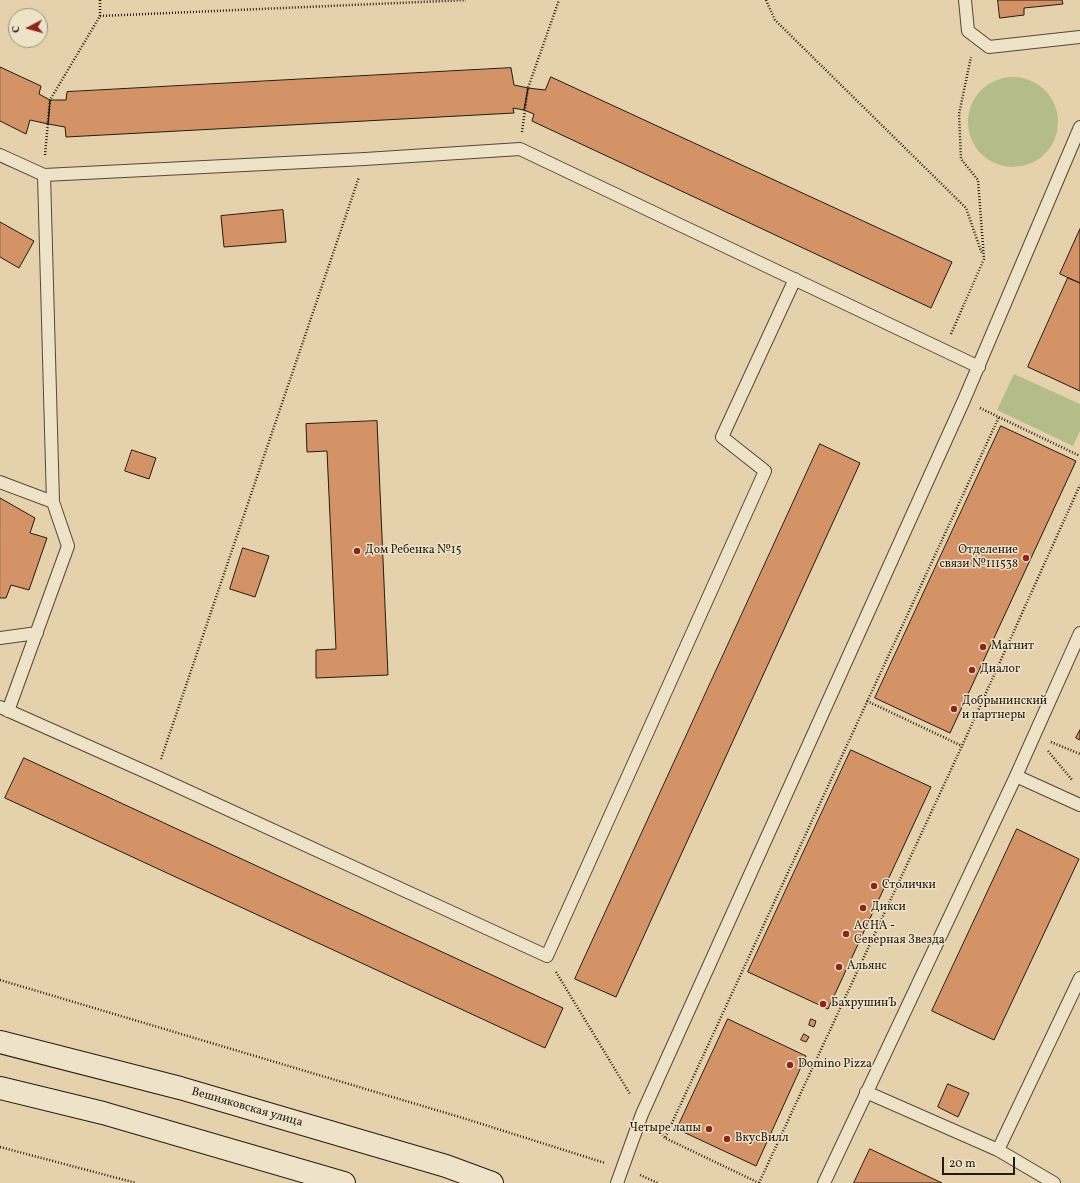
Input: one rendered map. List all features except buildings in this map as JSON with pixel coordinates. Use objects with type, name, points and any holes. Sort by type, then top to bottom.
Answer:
[{"type":"main road","name":"Вешняковская улица","points":[[0,1042],[180,1088],[446,1166],[492,1183]]},
{"type":"main road","points":[[0,1088],[102,1113],[304,1177],[344,1183]]},
{"type":"lane","points":[[965,0],[968,31],[989,47],[1080,37]]},
{"type":"lane","points":[[616,1183],[623,1168],[642,1114],[979,367],[1080,127]]},
{"type":"lane","points":[[0,155],[44,175],[365,159],[520,148],[979,367]]},
{"type":"lane","points":[[44,175],[53,502],[68,546],[37,633],[4,709],[155,776],[547,956],[765,471],[722,437],[795,279]]},
{"type":"lane","points":[[0,482],[53,502]]},
{"type":"lane","points":[[0,638],[37,633]]},
{"type":"lane","points":[[824,1183],[1016,776],[1080,633]]},
{"type":"lane","points":[[1016,776],[1080,805]]},
{"type":"lane","points":[[998,1150],[1080,978]]},
{"type":"lane","points":[[866,1092],[998,1150],[1054,1183]]},
{"type":"path","points":[[44,175],[50,100],[100,16],[100,0]]},
{"type":"path","points":[[100,16],[466,0]]},
{"type":"path","points":[[524,110],[528,88],[558,0]]},
{"type":"path","points":[[766,0],[775,20],[966,208],[984,258]]},
{"type":"path","points":[[944,350],[984,258],[978,180],[961,159],[959,114],[973,46],[978,39]]},
{"type":"path","points":[[155,776],[365,159]]},
{"type":"path","points":[[964,400],[1080,456]]},
{"type":"path","points":[[999,417],[665,1138],[759,1183],[962,746],[1080,485]]},
{"type":"path","points":[[867,701],[962,746]]},
{"type":"path","points":[[1035,735],[1080,754]]},
{"type":"path","points":[[1035,735],[1075,783]]},
{"type":"path","points":[[547,956],[642,1114]]},
{"type":"path","points":[[0,980],[456,1116],[623,1168],[658,1183]]},
{"type":"path","points":[[0,1147],[136,1183]]},
{"type":"green space","points":[[1004,77],[1022,77],[1038,84],[1051,97],[1058,113],[1058,131],[1051,147],[1038,160],[1022,167],[1004,167],[988,160],[975,147],[968,131],[968,113],[975,97],[988,84]]},
{"type":"green space","points":[[1014,374],[1080,404],[1080,431],[1073,446],[997,410]]},
{"type":"place","name":"Дом Ребенка №15","points":[[357,551]]},
{"type":"place","name":"Отделение связи №111538","points":[[1026,558]]},
{"type":"place","name":"Магнит","points":[[983,647]]},
{"type":"place","name":"Диалог","points":[[972,670]]},
{"type":"place","name":"Добрынинский и партнеры","points":[[954,709]]},
{"type":"place","name":"Столички","points":[[874,886]]},
{"type":"place","name":"Дикси","points":[[863,908]]},
{"type":"place","name":"АСНА - Северная Звезда","points":[[846,934]]},
{"type":"place","name":"Альянс","points":[[839,967]]},
{"type":"place","name":"БахрушинЪ","points":[[823,1004]]},
{"type":"place","name":"Domino Pizza","points":[[790,1065]]},
{"type":"place","name":"Четыре лапы","points":[[709,1129]]},
{"type":"place","name":"ВкусВилл","points":[[727,1139]]}]
